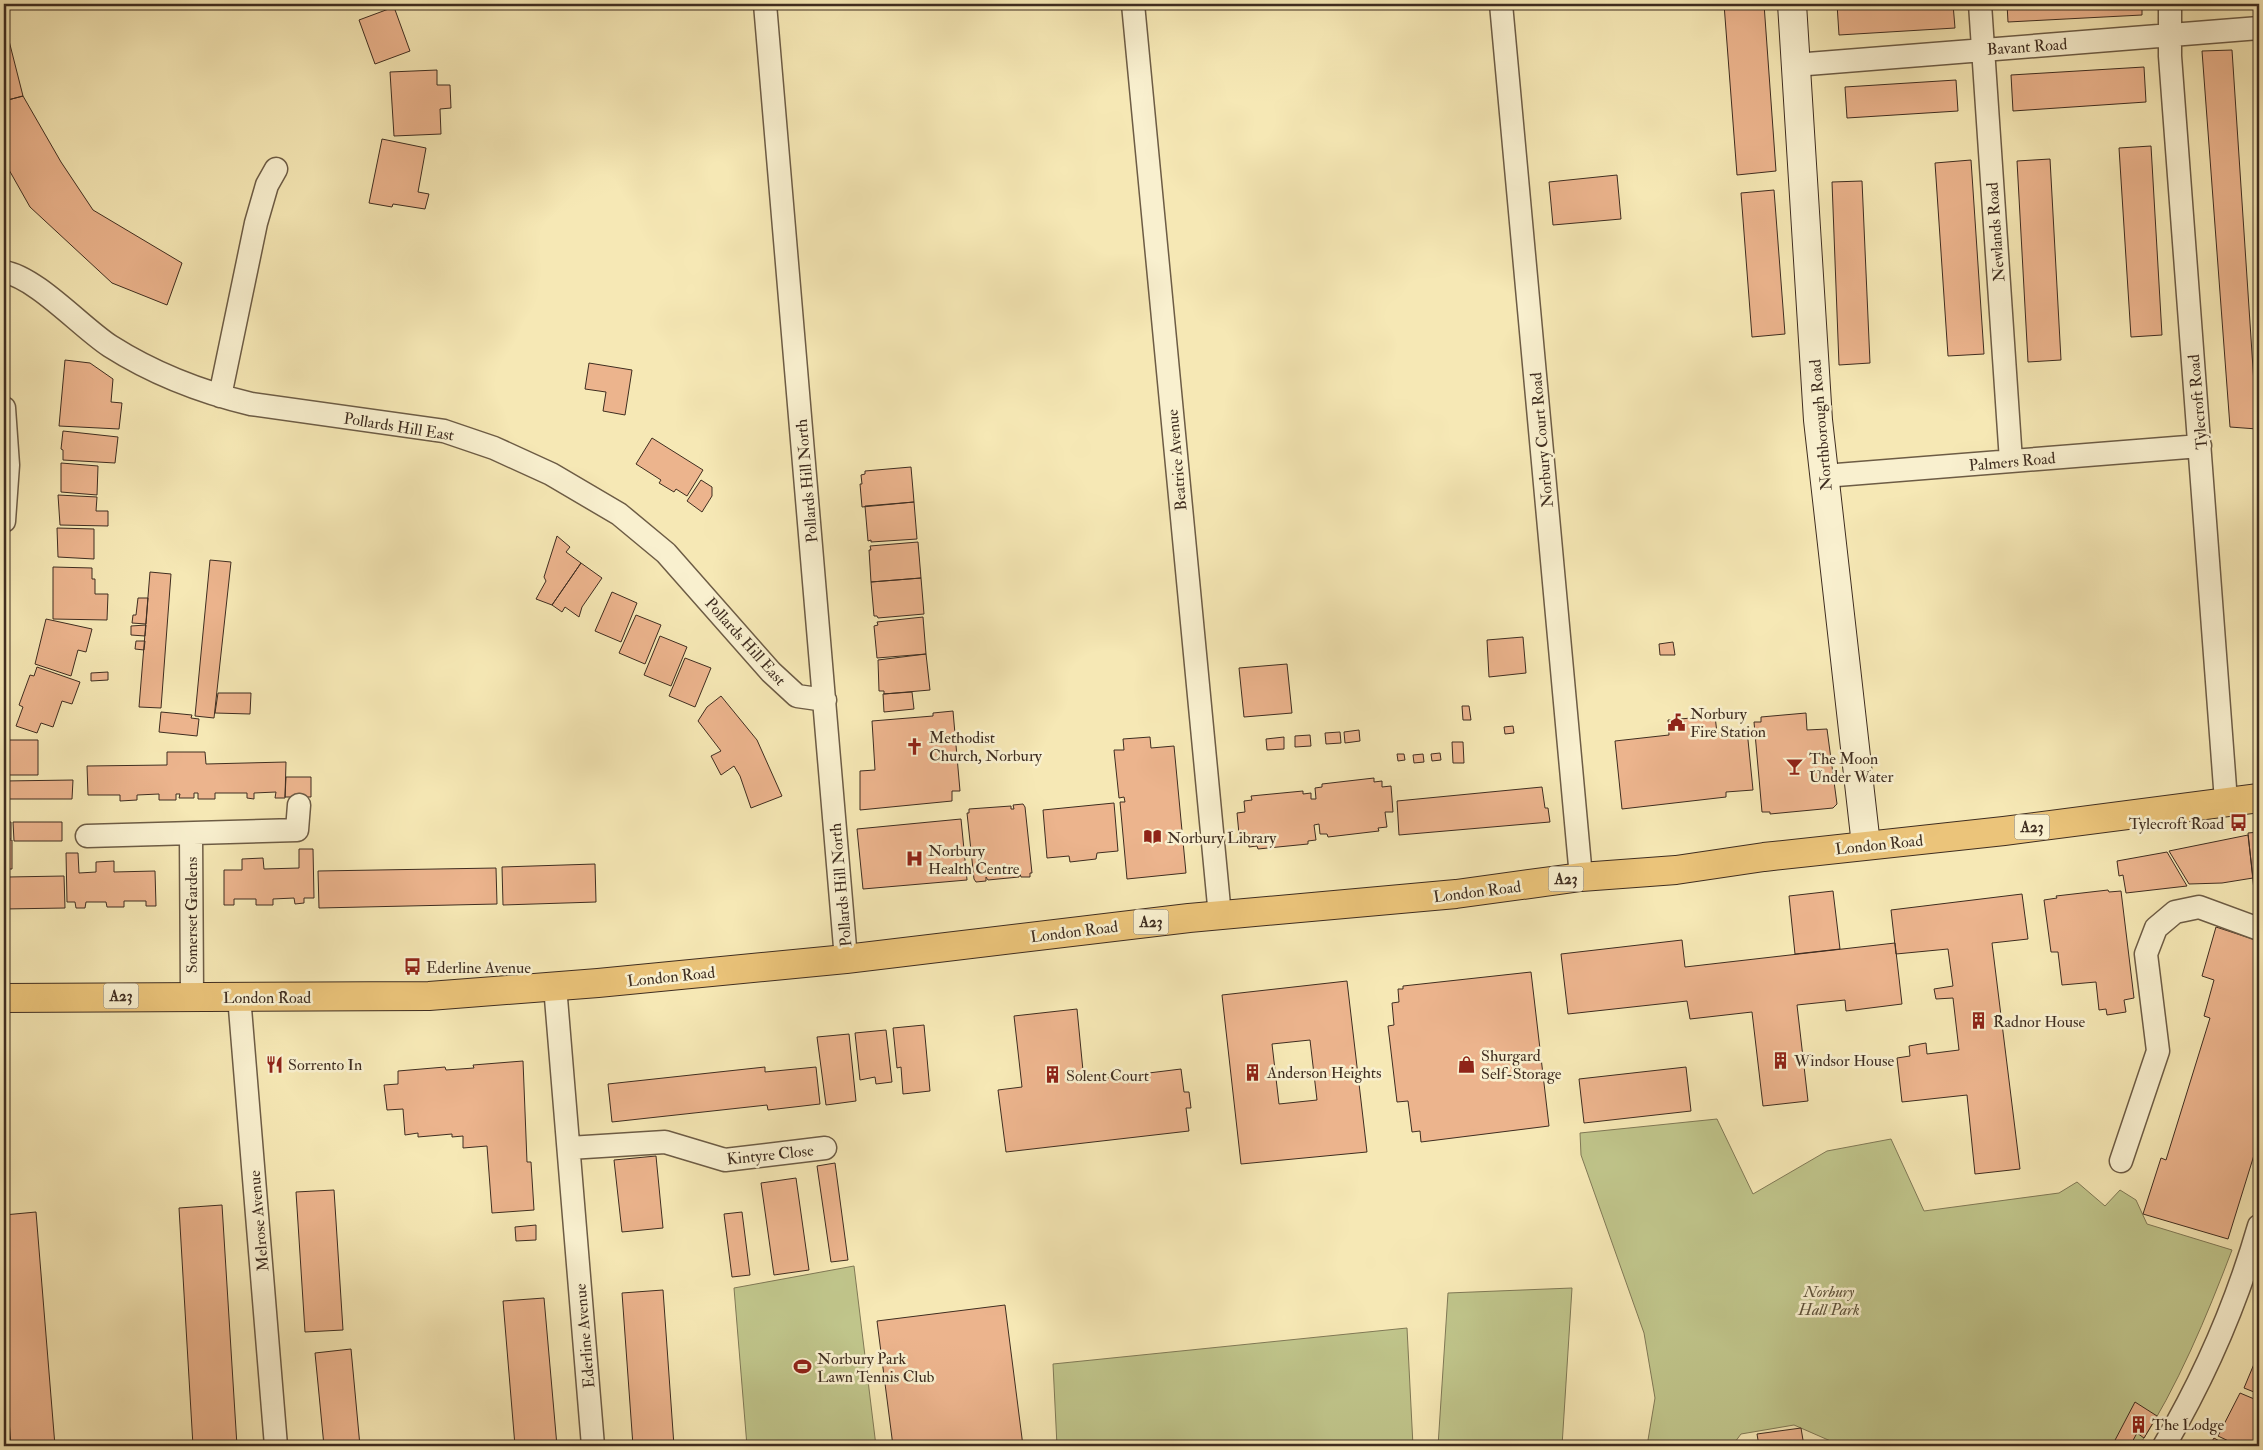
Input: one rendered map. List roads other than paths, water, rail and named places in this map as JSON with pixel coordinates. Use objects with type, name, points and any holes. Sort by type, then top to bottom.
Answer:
[{"type":"highway","name":"London Road","points":[[4,998],[429,996],[555,986],[846,959],[1114,926],[1456,894],[1581,877],[1676,870],[1764,857],[2004,831],[2259,798]]},
{"type":"street","name":"Pollards Hill North","points":[[764,4],[846,959]]},
{"type":"street","name":"Beatrice Avenue","points":[[1133,4],[1220,916]]},
{"type":"street","name":"Norbury Court Road","points":[[1501,4],[1581,877]]},
{"type":"street","name":"Northborough Road","points":[[1792,4],[1794,65],[1810,314],[1824,476],[1866,845]]},
{"type":"street","name":"Newlands Road","points":[[1980,4],[2011,461]]},
{"type":"street","name":"Tylecroft Road","points":[[2170,4],[2170,36],[2226,801]]},
{"type":"street","name":"Bavant Road","points":[[1794,65],[2259,28]]},
{"type":"street","points":[[220,396],[256,222],[266,185],[276,169]]},
{"type":"street","name":"Pollards Hill East","points":[[4,272],[25,280],[109,345],[172,379],[220,396],[279,409],[436,429],[478,442],[532,464],[588,494],[630,522],[689,576],[749,648],[797,696],[825,700]]},
{"type":"street","points":[[4,408],[8,465],[4,521]]},
{"type":"street","name":"Palmers Road","points":[[1824,476],[2200,446]]},
{"type":"street","name":"Somerset Gardens","points":[[87,836],[298,830],[299,805]]},
{"type":"street","name":"Somerset Gardens","points":[[191,834],[192,996]]},
{"type":"street","points":[[2121,1161],[2158,1051],[2146,954],[2156,928],[2175,912],[2199,907],[2259,929]]},
{"type":"street","name":"Ederline Avenue","points":[[555,986],[593,1446]]},
{"type":"street","name":"Melrose Avenue","points":[[239,996],[276,1446]]},
{"type":"street","name":"Kintyre Close","points":[[569,1148],[665,1142],[724,1160],[825,1148]]},
{"type":"street","points":[[2164,1446],[2192,1395],[2217,1340],[2244,1275],[2259,1226]]},
{"type":"place","name":"Norbury Fire Station","points":[[1676,722]]},
{"type":"place","name":"Methodist Church, Norbury","points":[[915,746]]},
{"type":"place","name":"The Moon Under Water","points":[[1795,767]]},
{"type":"place","name":"Tylecroft Road","points":[[2238,823]]},
{"type":"place","name":"Norbury Library","points":[[1153,837]]},
{"type":"place","name":"Norbury Health Centre","points":[[914,859]]},
{"type":"place","name":"Ederline Avenue","points":[[412,967]]},
{"type":"place","name":"Radnor House","points":[[1979,1021]]},
{"type":"place","name":"Windsor House","points":[[1780,1060]]},
{"type":"place","name":"Sorrento In","points":[[274,1064]]},
{"type":"place","name":"Shurgard Self-Storage","points":[[1467,1064]]},
{"type":"place","name":"Anderson Heights","points":[[1253,1072]]},
{"type":"place","name":"Solent Court","points":[[1052,1075]]},
{"type":"place","name":"Norbury Park Lawn Tennis Club","points":[[803,1367]]},
{"type":"place","name":"The Lodge","points":[[2138,1424]]},
{"type":"park label","name":"Norbury Hall Park","points":[[1829,1300]]}]
